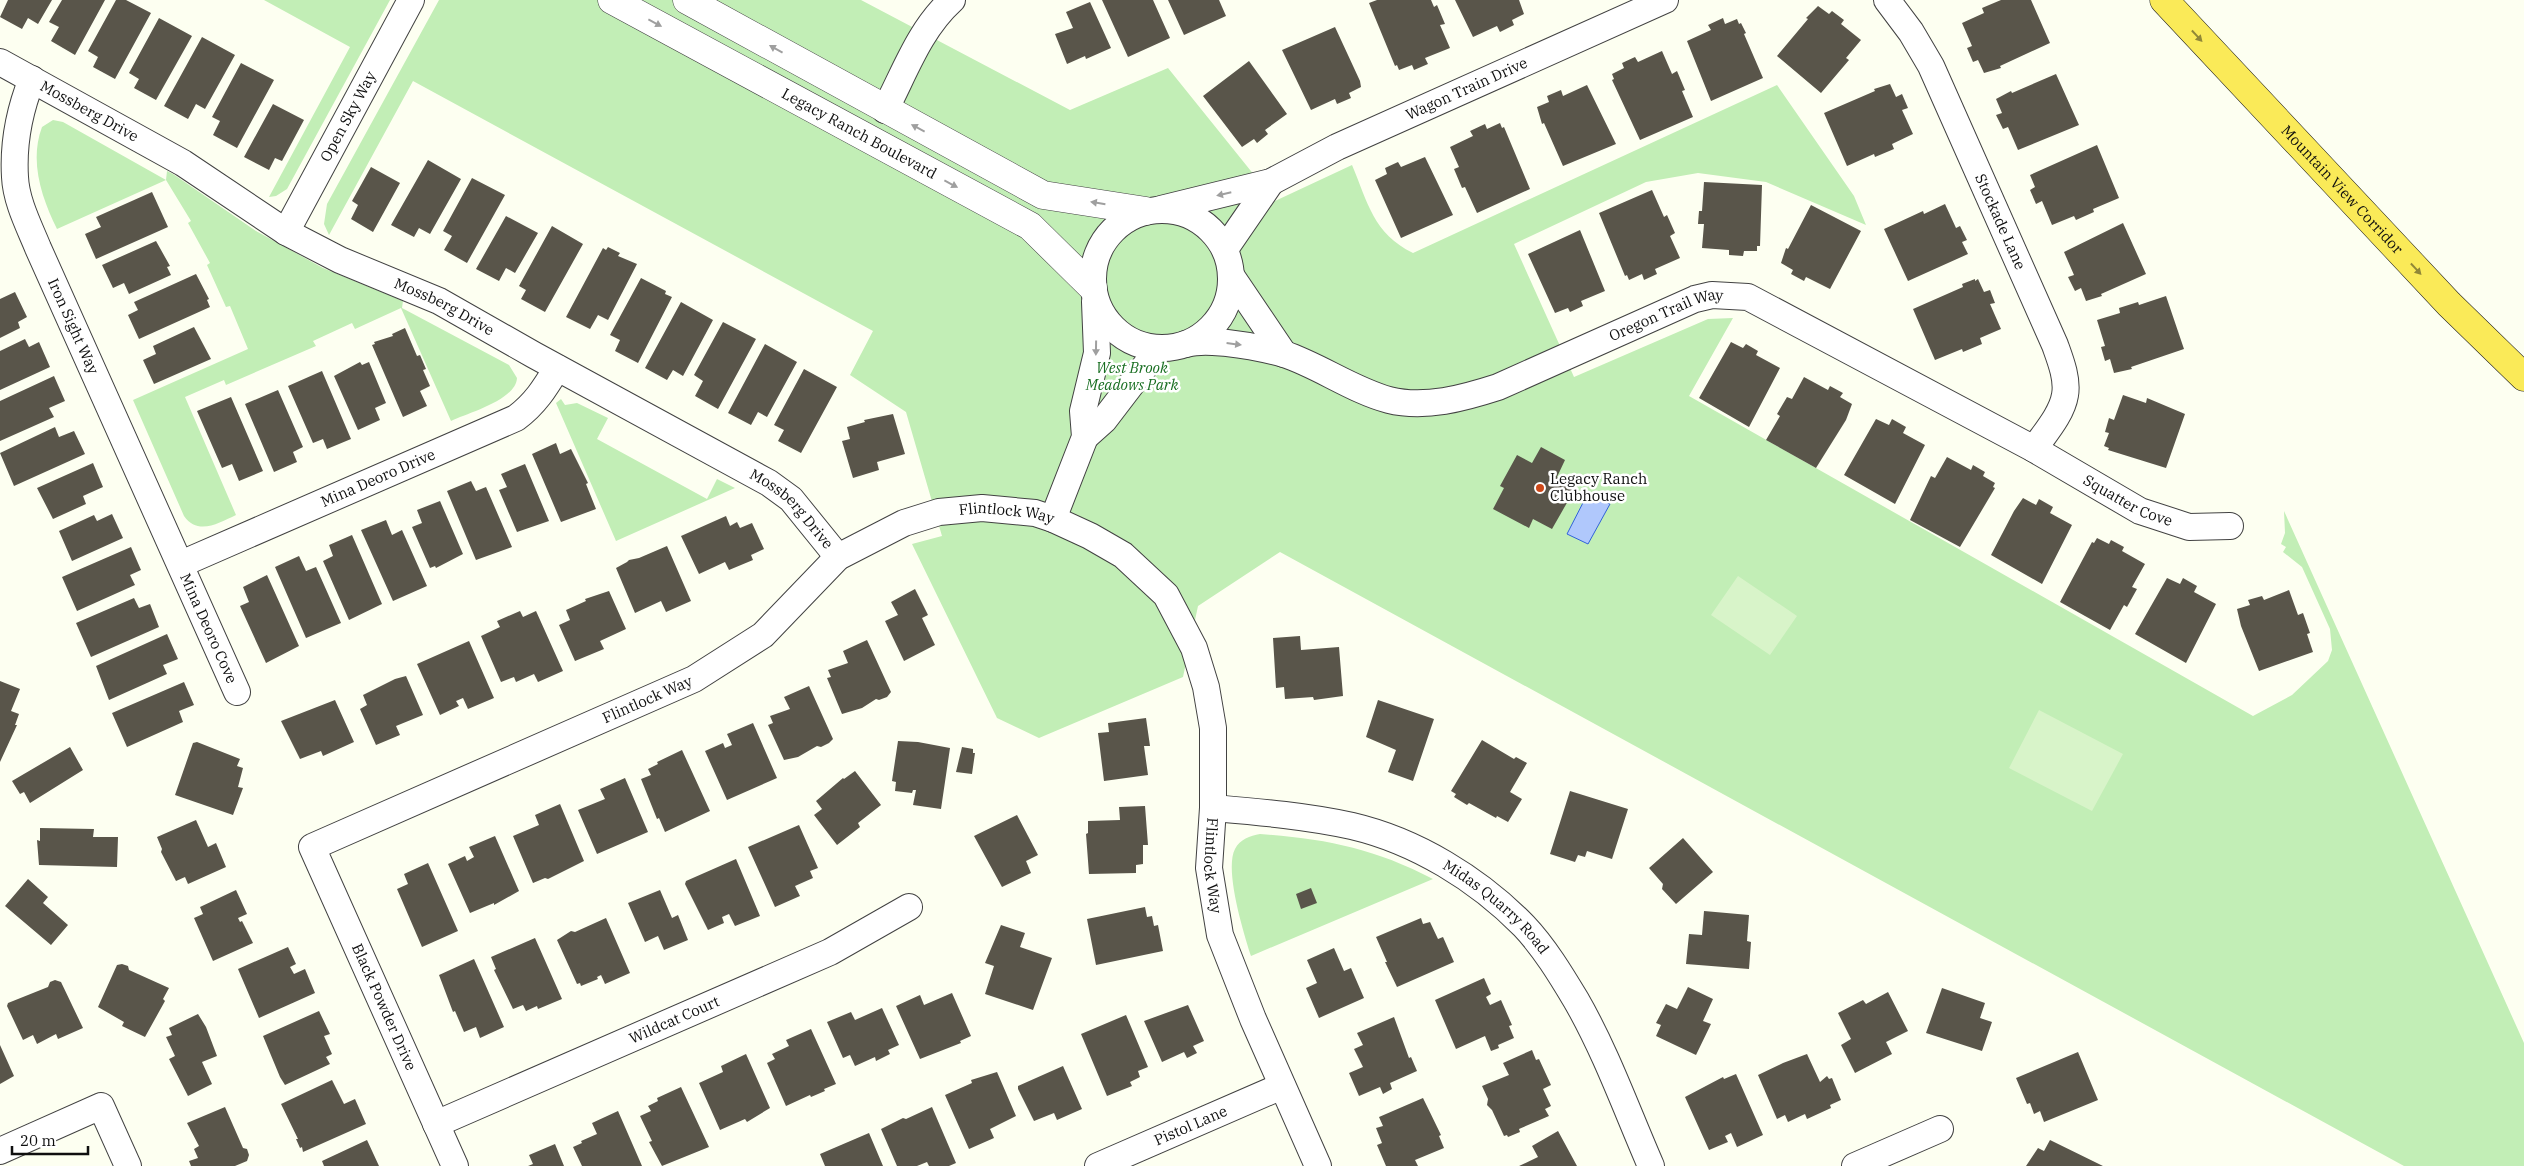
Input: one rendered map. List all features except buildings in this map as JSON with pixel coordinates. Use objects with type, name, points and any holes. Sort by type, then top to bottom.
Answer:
[{"type":"highway","name":"Mountain View Corridor","points":[[2164,0],[2449,304],[2524,377]]},
{"type":"street","name":"Open Sky Way","points":[[286,232],[411,0]]},
{"type":"street","name":"Legacy Ranch Boulevard","points":[[612,0],[1030,226],[1094,294]]},
{"type":"street","points":[[687,0],[884,110],[1042,195],[1181,212],[1199,220],[1214,232],[1225,249],[1232,277],[1284,354]]},
{"type":"street","points":[[884,110],[922,34],[937,13],[952,0]]},
{"type":"street","name":"Wagon Train Drive","points":[[1154,210],[1271,182],[1337,147],[1665,0]]},
{"type":"street","name":"Stockade Lane","points":[[1886,0],[1912,32],[1931,66],[2055,345],[2063,370],[2066,394],[2054,421],[2034,449]]},
{"type":"street","name":"Mossberg Drive","points":[[0,62],[183,163],[286,232],[340,260],[439,301],[557,368],[769,483],[791,499],[838,557]]},
{"type":"street","name":"Iron Sight Way","points":[[32,79],[23,102],[16,144],[15,179],[22,206],[38,248],[181,564]]},
{"type":"street","name":"Wagon Train Drive","points":[[1225,249],[1271,182]]},
{"type":"street","points":[[1053,519],[1085,437],[1083,411],[1097,353],[1093,268],[1099,248],[1111,231],[1127,218],[1154,210]]},
{"type":"street","points":[[1094,294],[1104,318],[1119,334],[1138,344],[1159,348],[1186,344],[1205,333],[1220,317],[1229,298],[1232,277]]},
{"type":"street","name":"Oregon Trail Way","points":[[1186,344],[1199,340],[1240,344],[1284,354],[1349,384],[1390,400],[1444,401],[1468,397],[1498,387],[1695,300],[1712,295],[1730,294],[1748,297],[1765,304],[2034,449]]},
{"type":"street","points":[[1085,437],[1104,420],[1159,348]]},
{"type":"street","name":"Mina Deoro Drive","points":[[181,564],[516,418],[540,396],[557,368]]},
{"type":"street","name":"Squatter Cove","points":[[2034,449],[2140,511],[2189,527],[2230,526]]},
{"type":"street","name":"Flintlock Way","points":[[312,847],[694,679],[763,635],[838,557],[904,523],[939,512],[982,508],[1035,513],[1090,536],[1122,555],[1166,595],[1194,648],[1206,687],[1214,728],[1213,808],[1209,868],[1220,935],[1282,1086],[1318,1166]]},
{"type":"street","name":"Mina Deoro Cove","points":[[181,564],[237,692]]},
{"type":"street","name":"Midas Quarry Road","points":[[1213,808],[1324,821],[1381,835],[1438,861],[1485,891],[1530,934],[1577,1001],[1651,1166]]},
{"type":"street","name":"Black Powder Drive","points":[[312,847],[455,1166]]},
{"type":"street","name":"Wildcat Court","points":[[436,1124],[830,952],[909,907]]},
{"type":"street","name":"Pistol Lane","points":[[1098,1166],[1282,1086]]},
{"type":"street","points":[[0,1151],[101,1106],[128,1166]]},
{"type":"street","points":[[1855,1166],[1940,1129]]},
{"type":"green space","points":[[264,0],[390,0],[287,189],[276,196],[269,197],[350,47]]},
{"type":"green space","name":"West Brook Meadows Park","points":[[439,0],[861,0],[1070,110],[1168,68],[1275,201],[1352,165],[1368,204],[1380,226],[1400,245],[1413,253],[1777,85],[1854,196],[1866,225],[1766,182],[1698,173],[1646,182],[1514,244],[1574,377],[1708,319],[1733,318],[1689,396],[2253,716],[2292,695],[2328,661],[2332,650],[2330,629],[2302,567],[2283,552],[2286,547],[2281,544],[2285,533],[2284,511],[2524,1043],[2524,1166],[2404,1166],[1280,552],[1198,606],[1183,677],[1039,738],[997,718],[912,544],[942,536],[906,412],[850,375],[873,331],[413,81],[329,235],[324,224],[327,204]]},
{"type":"green space","points":[[53,120],[63,122],[166,180],[57,229],[46,205],[37,166],[38,140],[42,127]]},
{"type":"green space","points":[[167,171],[256,231],[323,268],[403,301],[402,308],[509,365],[517,378],[515,386],[509,393],[490,405],[451,421],[401,308],[355,329],[352,323],[313,341],[316,346],[226,385],[224,380],[185,397],[236,515],[209,526],[202,527],[190,522],[184,516],[133,400],[248,349],[230,306],[226,307],[207,265],[210,263],[188,223],[191,221],[166,180]]},
{"type":"green space","points":[[561,399],[565,405],[577,403],[608,418],[597,439],[707,499],[717,479],[735,488],[616,541],[556,403]]},
{"type":"green space","points":[[1738,576],[1797,616],[1770,655],[1711,615]]},
{"type":"green space","points":[[2039,710],[2123,754],[2092,811],[2009,768]]},
{"type":"green space","points":[[1260,834],[1328,842],[1369,852],[1411,868],[1433,879],[1251,956],[1236,902],[1233,886],[1232,859],[1235,849],[1242,840]]},
{"type":"water","points":[[1588,493],[1610,504],[1588,544],[1567,534]]},
{"type":"place","name":"Legacy Ranch Clubhouse","points":[[1540,488]]}]
